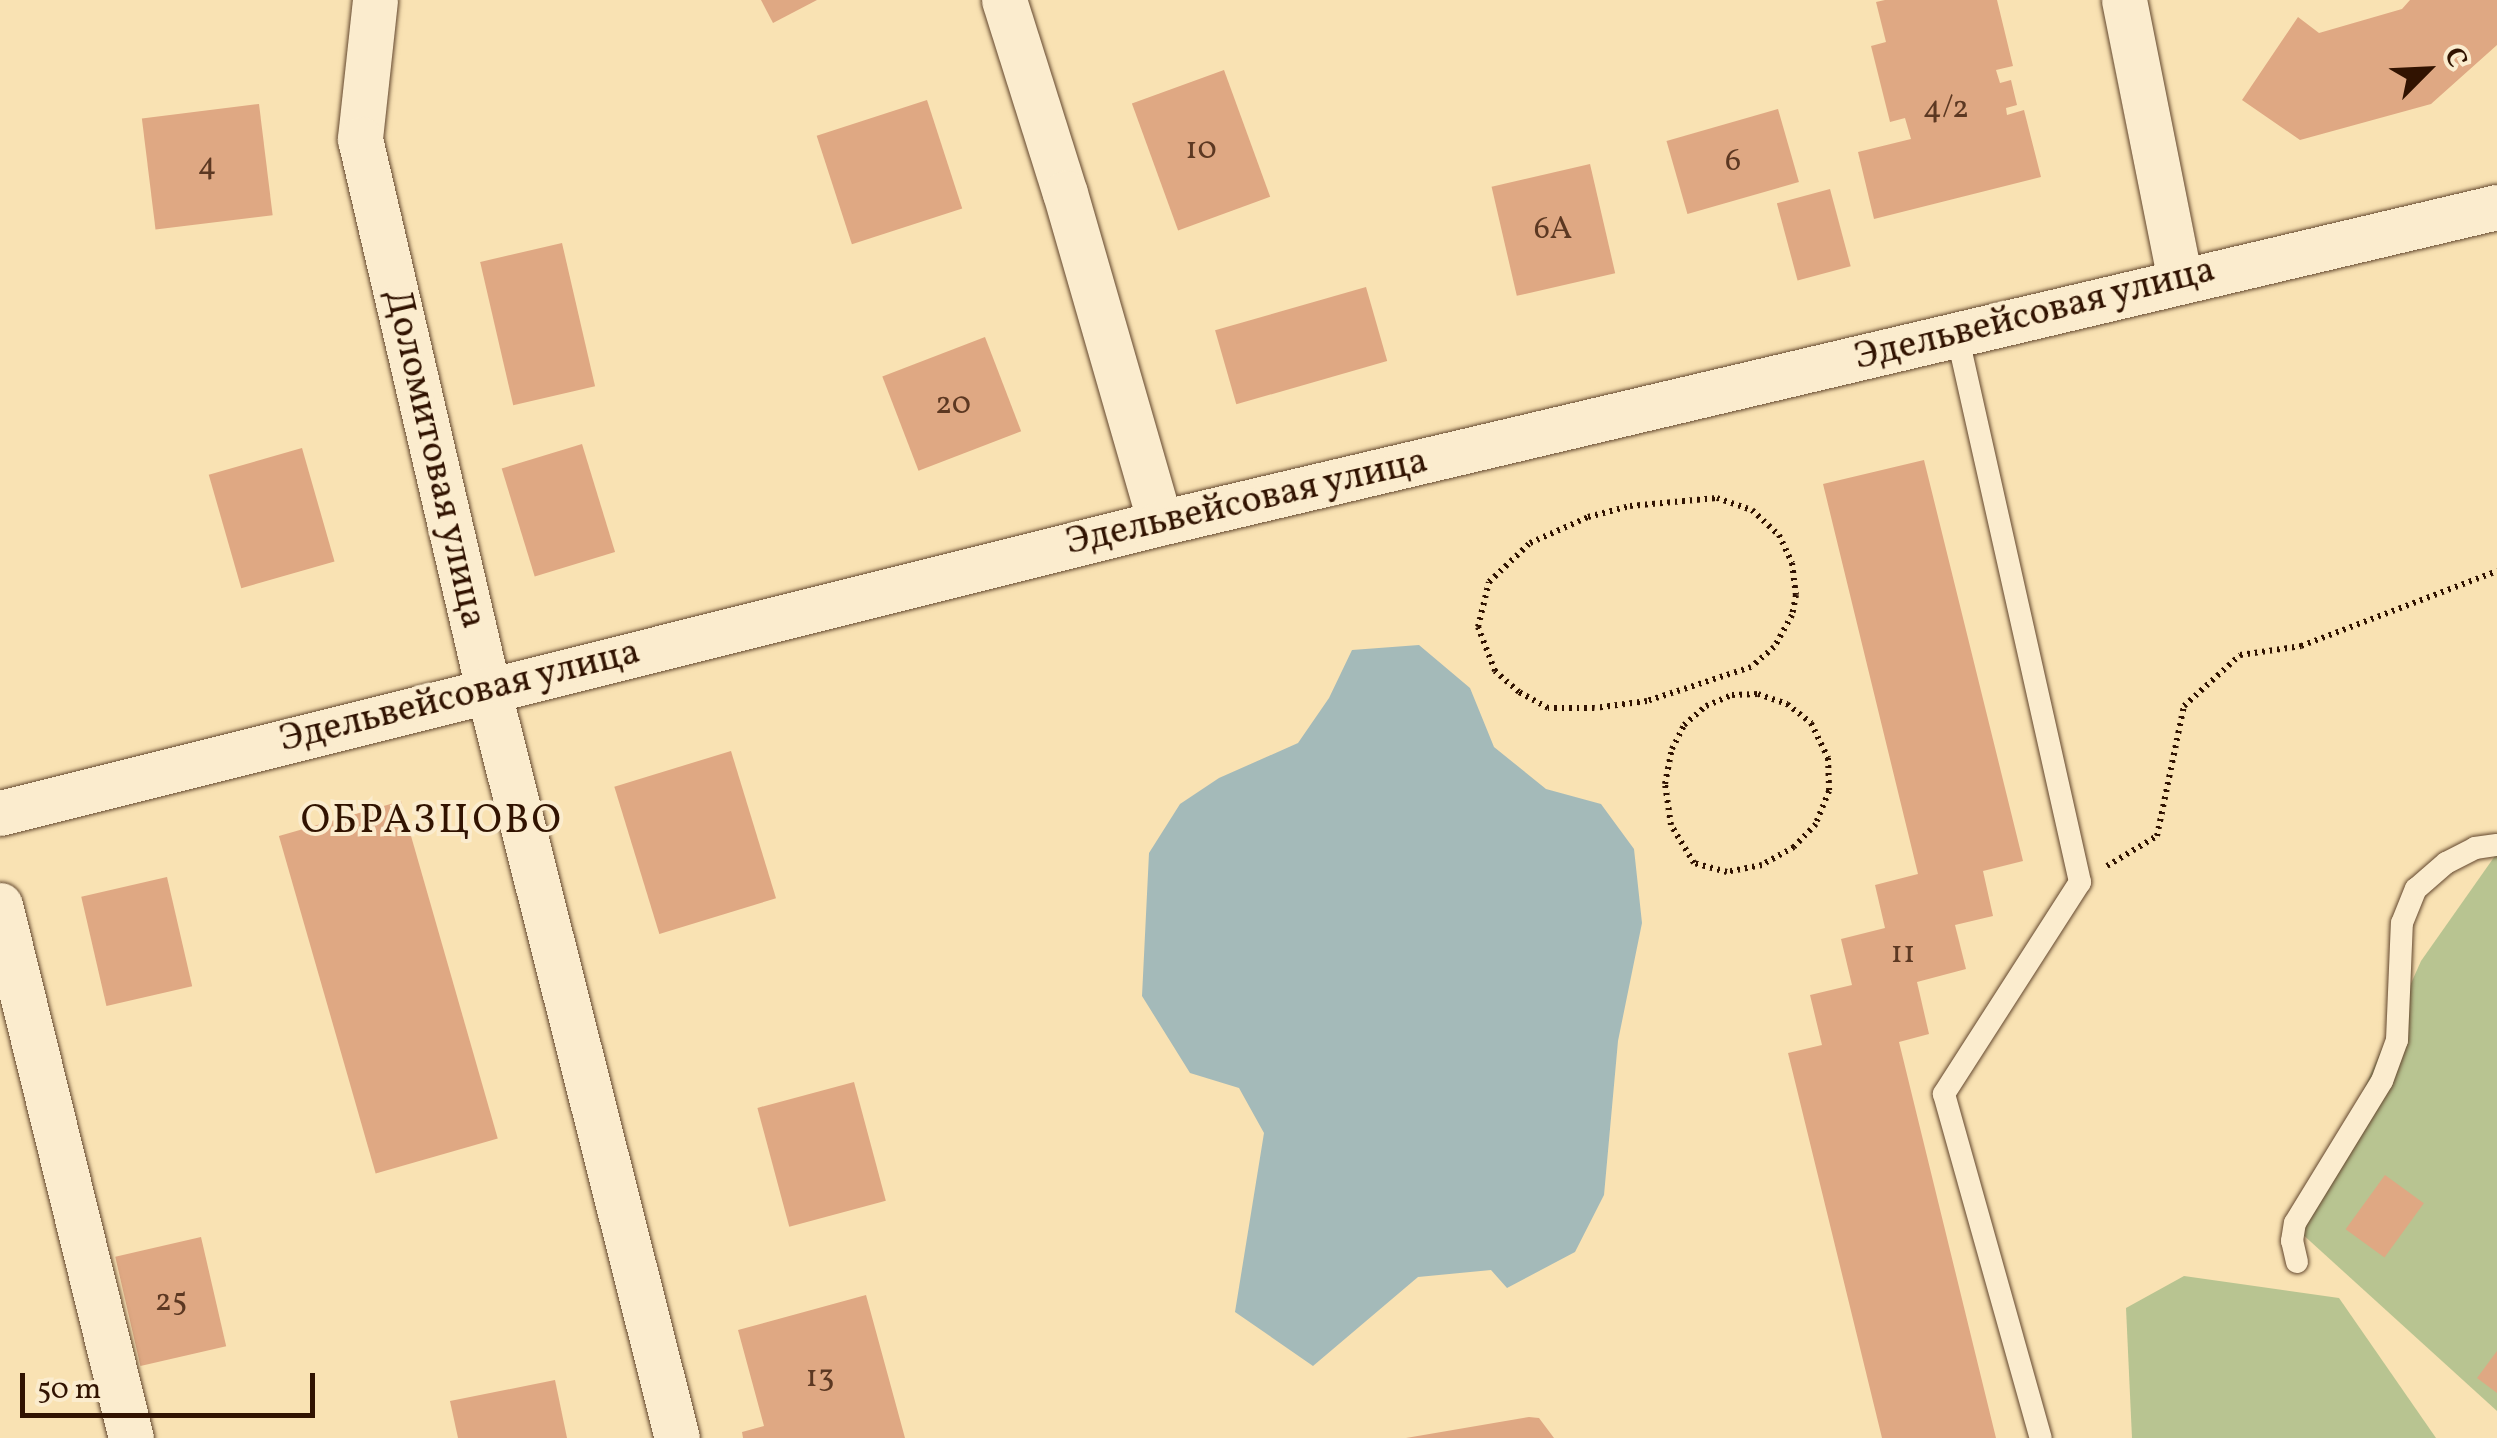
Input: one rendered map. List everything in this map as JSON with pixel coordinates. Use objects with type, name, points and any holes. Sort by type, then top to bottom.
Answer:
[{"type":"street","name":"Доломитовая улица","points":[[375,0],[360,139],[488,689],[678,1438]]},
{"type":"street","points":[[1004,0],[1065,194],[1160,523]]},
{"type":"street","points":[[2124,0],[2180,280]]},
{"type":"street","name":"Эдельвейсовая улица","points":[[0,813],[1160,523],[2497,207]]},
{"type":"street","points":[[0,904],[131,1438]]},
{"type":"lane","points":[[1957,334],[2080,882],[1944,1094],[2041,1438]]},
{"type":"lane","points":[[2298,1262],[2292,1241],[2295,1224],[2382,1081],[2397,1040],[2402,923],[2416,889],[2446,862],[2475,848],[2497,845]]},
{"type":"path","points":[[1717,498],[1752,510],[1780,535],[1792,563],[1796,595],[1792,616],[1774,646],[1739,672],[1647,701],[1594,708],[1548,708],[1519,692],[1495,671],[1478,627],[1488,582],[1530,542],[1588,517],[1630,506],[1717,498]]},
{"type":"path","points":[[2080,882],[2157,836],[2184,706],[2240,655],[2301,646],[2497,572]]},
{"type":"path","points":[[1758,694],[1787,704],[1811,723],[1828,758],[1829,791],[1816,824],[1794,847],[1762,865],[1727,872],[1694,863],[1672,826],[1665,784],[1672,749],[1684,725],[1706,706],[1732,695],[1758,694]]},
{"type":"green space","points":[[2497,853],[2497,1411],[2300,1232],[2421,961]]},
{"type":"green space","points":[[2184,1276],[2339,1298],[2436,1438],[2132,1438],[2126,1308]]},
{"type":"shaded area","points":[[1419,645],[1470,688],[1494,747],[1546,789],[1601,804],[1634,849],[1642,923],[1618,1041],[1604,1195],[1575,1252],[1507,1288],[1491,1270],[1418,1277],[1313,1366],[1235,1312],[1264,1133],[1239,1088],[1190,1073],[1142,996],[1149,853],[1180,804],[1219,778],[1298,743],[1329,698],[1352,650]]},
{"type":"building","points":[[761,0],[817,0],[773,23]]},
{"type":"building","points":[[1997,0],[2013,66],[1996,70],[2000,83],[2011,80],[2017,105],[2006,108],[2007,115],[2024,110],[2041,177],[1874,219],[1858,152],[1911,139],[1905,118],[1890,122],[1871,46],[1886,42],[1876,2]]},
{"type":"building","points":[[2410,0],[2497,0],[2497,45],[2431,104],[2300,140],[2242,100],[2298,17],[2319,33],[2402,9]]},
{"type":"building","points":[[1224,70],[1270,197],[1178,230],[1132,104]]},
{"type":"building","points":[[927,100],[962,208],[852,244],[817,136]]},
{"type":"building","points":[[259,104],[273,215],[156,230],[142,118]]},
{"type":"building","points":[[1778,109],[1799,182],[1687,214],[1666,141]]},
{"type":"building","points":[[1590,164],[1615,273],[1517,296],[1492,187]]},
{"type":"building","points":[[1830,189],[1851,266],[1798,281],[1777,203]]},
{"type":"building","points":[[562,243],[595,386],[513,405],[480,262]]},
{"type":"building","points":[[1366,287],[1387,361],[1236,404],[1215,330]]},
{"type":"building","points":[[985,337],[1021,431],[919,471],[882,376]]},
{"type":"building","points":[[582,444],[615,552],[535,577],[502,469]]},
{"type":"building","points":[[302,448],[335,561],[241,588],[209,475]]},
{"type":"building","points":[[1924,460],[2023,861],[1983,871],[1993,916],[1955,925],[1966,969],[1917,982],[1929,1034],[1899,1042],[1996,1438],[1882,1438],[1788,1053],[1822,1045],[1810,995],[1852,985],[1841,939],[1885,928],[1875,885],[1918,874],[1823,484]]},
{"type":"building","points":[[731,751],[776,898],[659,934],[614,787]]},
{"type":"building","points":[[401,801],[498,1138],[376,1173],[279,836]]},
{"type":"building","points":[[167,877],[192,986],[106,1006],[81,897]]},
{"type":"building","points":[[854,1082],[886,1201],[789,1227],[757,1108]]},
{"type":"building","points":[[2385,1175],[2424,1203],[2384,1257],[2346,1229]]},
{"type":"building","points":[[201,1237],[226,1346],[140,1366],[115,1257]]},
{"type":"building","points":[[866,1295],[905,1438],[743,1438],[742,1432],[764,1426],[738,1330]]},
{"type":"building","points":[[2497,1351],[2497,1393],[2477,1378]]},
{"type":"building","points":[[555,1380],[567,1438],[458,1438],[450,1401]]},
{"type":"building","points":[[1539,1418],[1554,1438],[1406,1438]]},
{"type":"district","name":"ОБРАЗЦОВО","points":[[432,822]]}]
